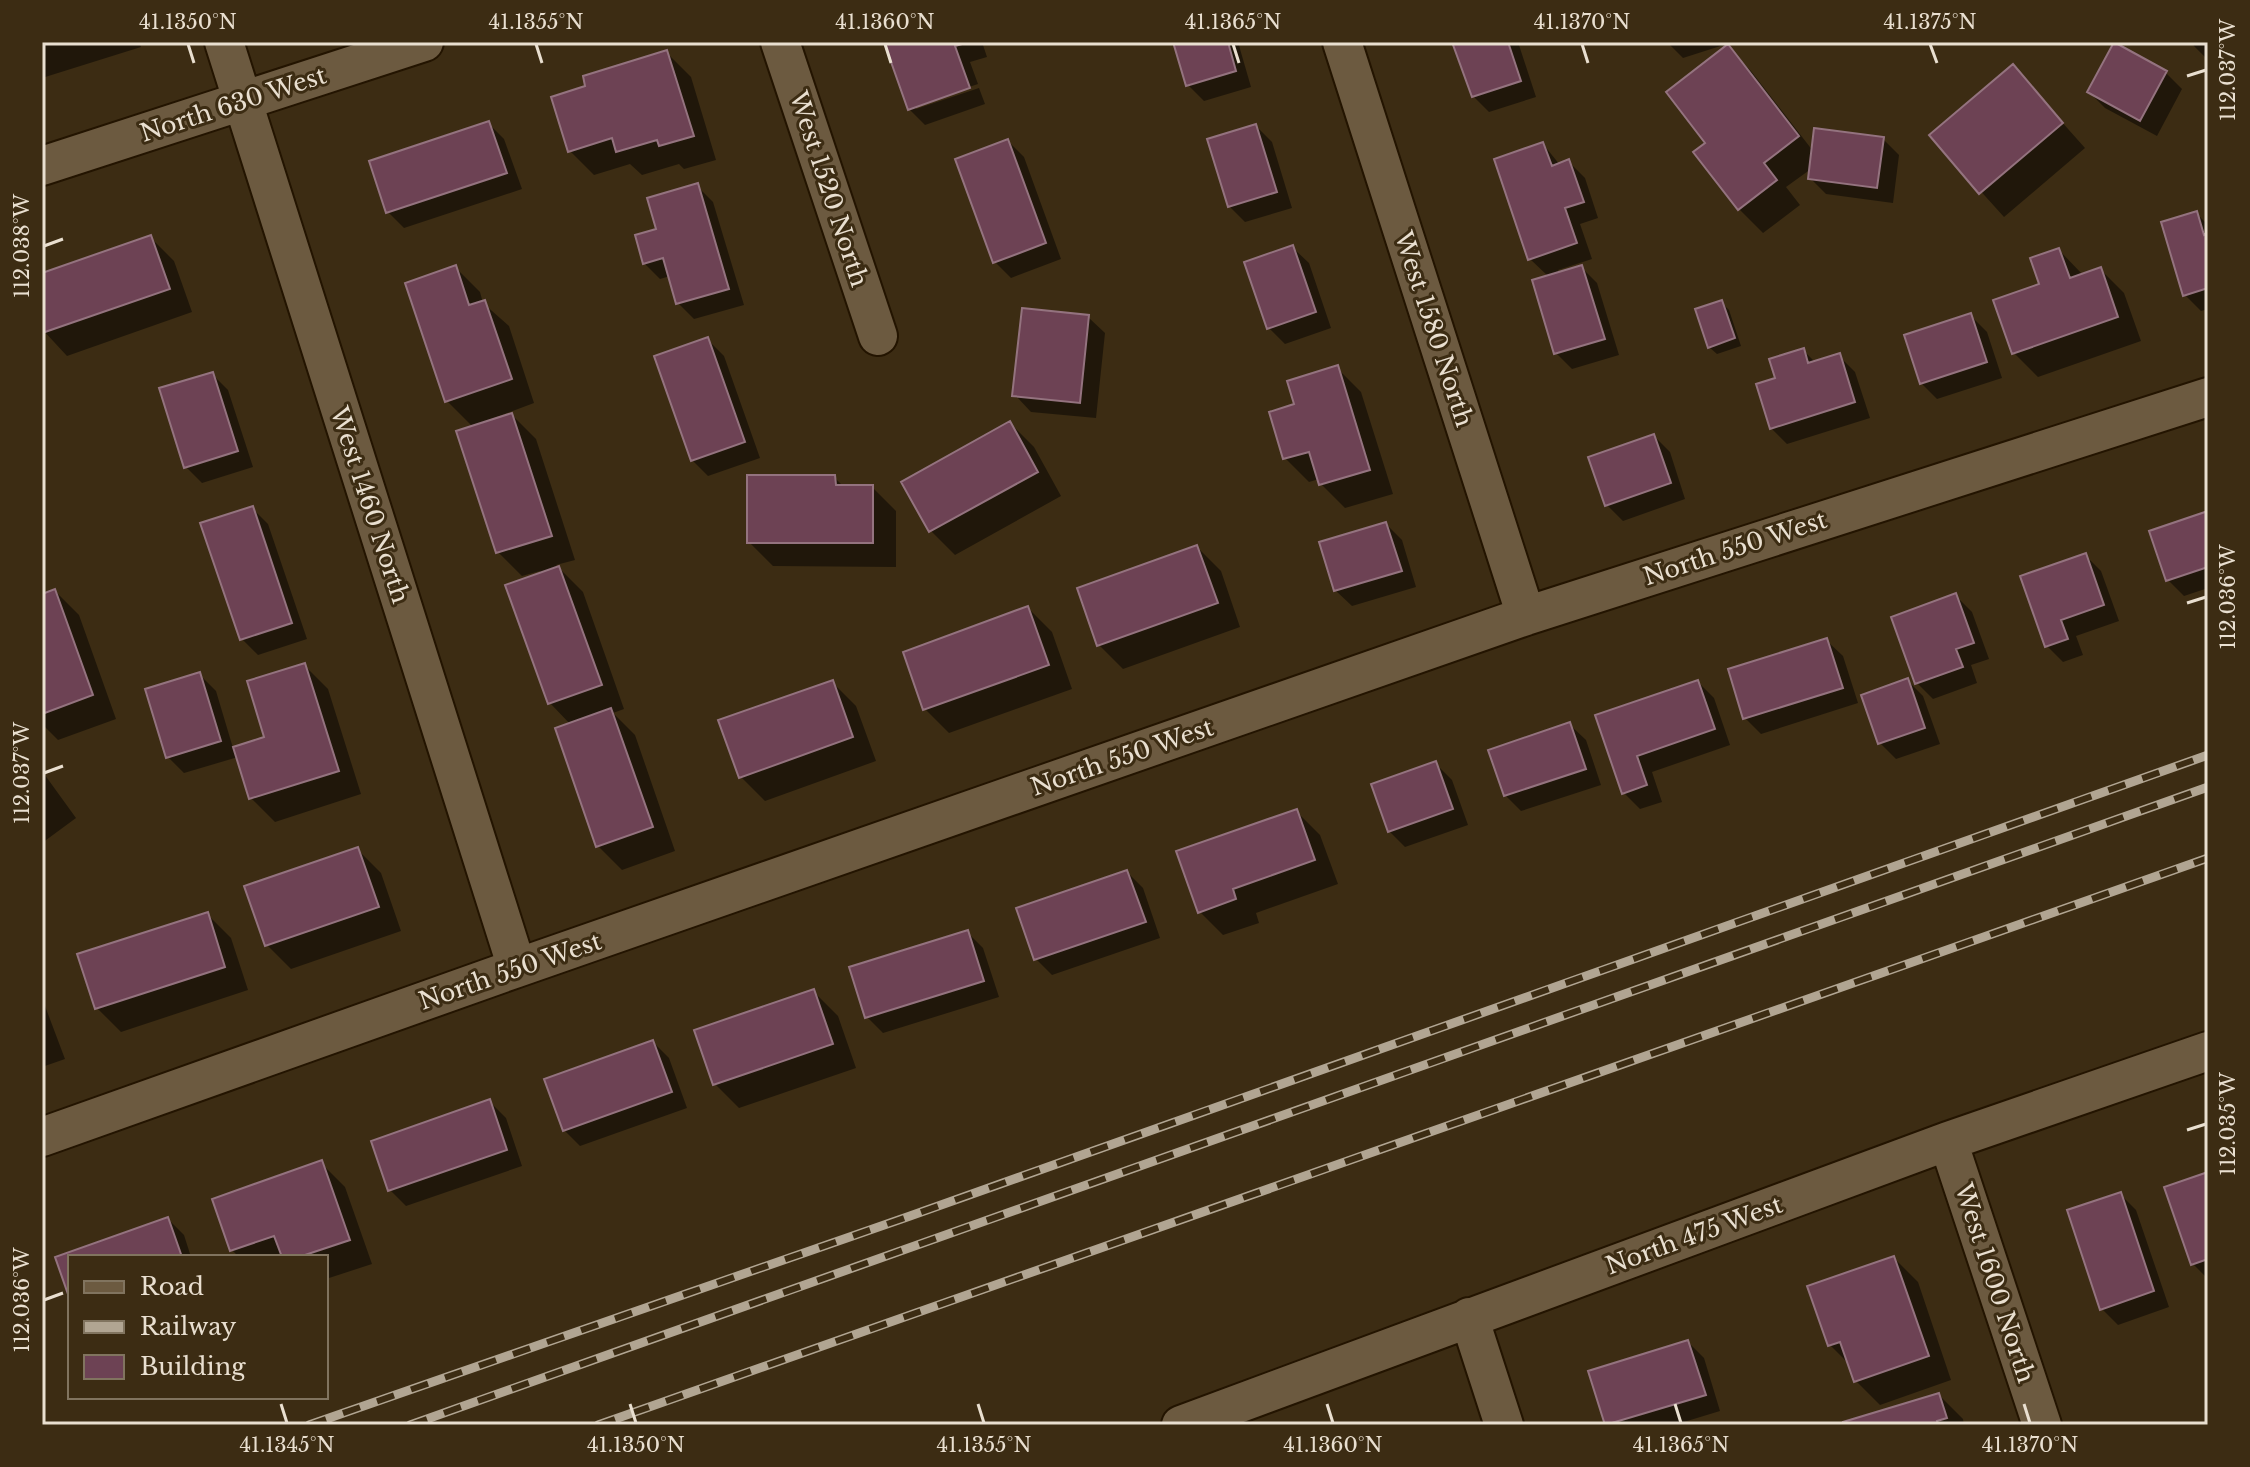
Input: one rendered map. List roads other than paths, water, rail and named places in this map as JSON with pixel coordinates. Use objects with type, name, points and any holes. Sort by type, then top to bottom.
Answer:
[{"type":"street","name":"West 1460 North","points":[[224,42],[517,968]]},
{"type":"street","name":"North 630 West","points":[[42,166],[424,42]]},
{"type":"street","name":"West 1520 North","points":[[780,42],[878,336]]},
{"type":"street","name":"West 1580 North","points":[[1342,42],[1526,616]]},
{"type":"street","name":"North 550 West","points":[[42,1137],[1526,616],[2208,397]]},
{"type":"street","name":"North 475 West","points":[[1181,1425],[1948,1141],[2208,1051]]},
{"type":"street","name":"West 1600 North","points":[[1948,1141],[2042,1425]]},
{"type":"street","points":[[1469,1317],[1504,1425]]},
{"type":"railway","points":[[309,1425],[910,1216],[2208,755]]},
{"type":"railway","points":[[410,1425],[2208,787]]},
{"type":"railway","points":[[598,1425],[2208,858]]}]
